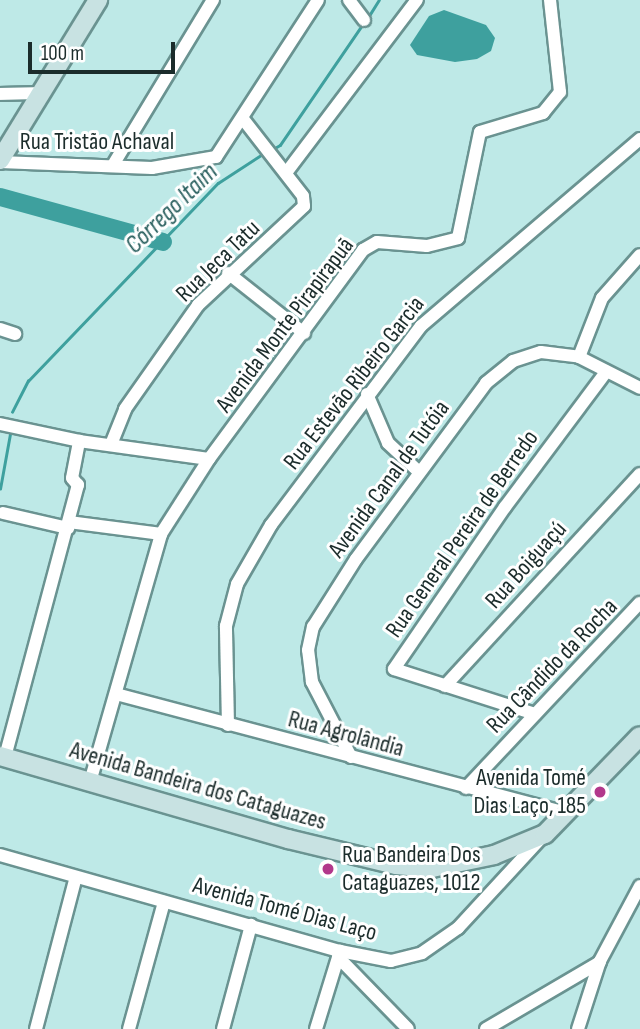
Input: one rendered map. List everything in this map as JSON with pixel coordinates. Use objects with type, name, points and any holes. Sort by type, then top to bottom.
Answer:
[{"type":"street","points":[[0,161],[99,0]]},
{"type":"street","points":[[113,165],[214,0]]},
{"type":"street","name":"Rua Tristão Achaval","points":[[0,161],[152,168],[209,160],[219,154],[243,119],[318,0]]},
{"type":"street","points":[[349,0],[364,20]]},
{"type":"street","points":[[286,173],[416,0]]},
{"type":"street","name":"Avenida Monte Pirapirapuã","points":[[90,782],[161,534],[209,459],[369,245],[427,246],[458,238],[480,132],[543,113],[556,101],[560,92],[550,0]]},
{"type":"street","points":[[0,94],[40,93]]},
{"type":"street","name":"Rua Jeca Tatu","points":[[112,442],[134,394],[198,305],[228,273],[304,206],[305,198],[243,119]]},
{"type":"street","name":"Rua Estevão Ribeiro Garcia","points":[[228,725],[224,649],[237,584],[271,525],[367,394],[442,304],[640,139]]},
{"type":"street","points":[[579,357],[602,298],[640,255]]},
{"type":"street","points":[[228,273],[304,333]]},
{"type":"street","points":[[0,330],[15,334]]},
{"type":"street","name":"Avenida Canal de Tutóia","points":[[351,757],[313,682],[308,650],[313,627],[320,611],[419,472],[500,370],[541,352],[579,357],[640,388]]},
{"type":"street","name":"Rua General Pereira de Berredo","points":[[536,714],[394,669],[498,517],[606,372]]},
{"type":"street","points":[[367,394],[388,443],[419,472]]},
{"type":"street","points":[[1,425],[79,441],[112,442],[209,459]]},
{"type":"street","points":[[2,756],[69,525],[78,485],[72,478],[79,441]]},
{"type":"street","name":"Rua Boiguaçú","points":[[444,685],[640,474]]},
{"type":"street","points":[[3,513],[69,525],[161,534]]},
{"type":"street","name":"Rua Cândido da Rocha","points":[[466,788],[640,603]]},
{"type":"street","name":"Rua Agrolândia","points":[[116,694],[566,813]]},
{"type":"street","name":"Avenida Tomé Dias Laço","points":[[1,859],[251,925],[339,954],[391,961],[422,953],[480,909],[545,834],[640,736]]},
{"type":"street","name":"Avenida Bandeira dos Cataguazes","points":[[2,756],[396,865],[432,867],[463,863],[545,834]]},
{"type":"street","points":[[36,1029],[76,877]]},
{"type":"street","points":[[578,1029],[583,1006],[600,961],[640,886]]},
{"type":"street","points":[[129,1029],[164,902]]},
{"type":"street","points":[[223,1029],[251,925]]},
{"type":"street","points":[[316,1029],[339,954]]},
{"type":"street","points":[[339,954],[408,1029]]},
{"type":"street","points":[[486,1029],[565,985],[600,961]]},
{"type":"street","points":[[565,985],[578,993],[583,1006]]},
{"type":"water","points":[[444,10],[486,25],[495,38],[491,51],[477,59],[455,62],[417,55],[410,45],[429,16]]},
{"type":"waterway","name":"Córrego Itaim","points":[[367,19],[379,0]]},
{"type":"waterway","name":"Córrego Itaim","points":[[273,149],[280,145],[363,24]]},
{"type":"waterway","name":"Córrego Itaim","points":[[12,412],[28,381],[218,183],[264,153]]},
{"type":"waterway","points":[[0,197],[163,242]]},
{"type":"waterway","points":[[0,489],[10,434]]},
{"type":"place","name":"Avenida Tomé Dias Laço, 185","points":[[600,792]]},
{"type":"place","name":"Rua Bandeira Dos Cataguazes, 1012","points":[[328,869]]}]
